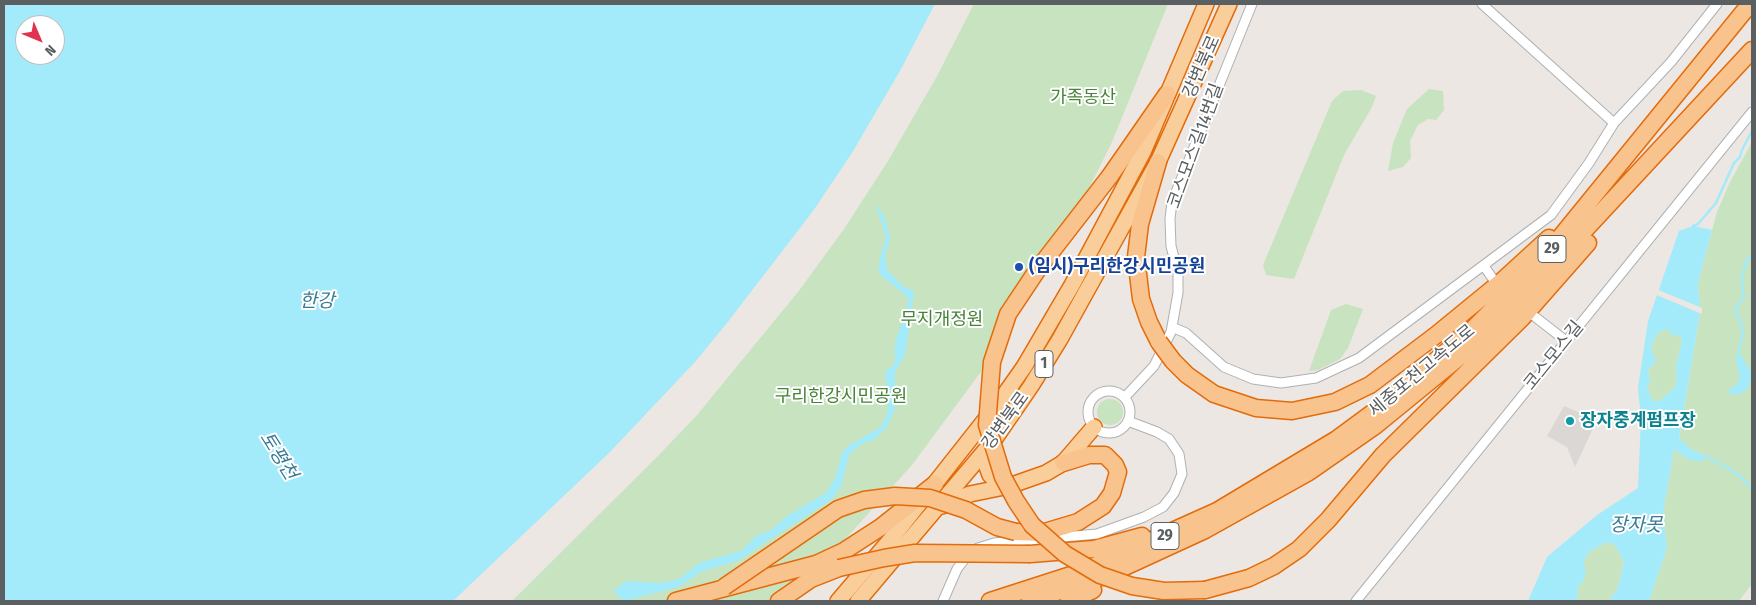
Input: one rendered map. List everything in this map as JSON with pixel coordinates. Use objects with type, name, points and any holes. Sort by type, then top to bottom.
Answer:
[{"type":"highway","name":"강변북로","points":[[838,601],[935,484],[1000,401],[1042,338],[1127,182],[1206,4]]},
{"type":"highway","name":"강변북로","points":[[858,601],[939,508],[994,440],[1060,339],[1158,162],[1229,4]]},
{"type":"highway","name":"세종포천고속도로","points":[[990,601],[1083,570],[1190,524],[1246,495],[1312,452],[1336,439],[1375,411],[1471,331],[1540,262],[1630,154],[1750,4]]},
{"type":"highway","name":"세종포천고속도로","points":[[1030,601],[1107,575],[1250,506],[1309,472],[1375,426],[1490,332],[1752,50]]},
{"type":"highway","points":[[1167,94],[1110,176],[1038,269],[1008,314],[992,362],[987,425],[1003,477],[1032,525],[1065,554],[1100,575],[1132,586],[1164,591],[1205,590],[1237,583],[1264,572],[1290,556],[1308,541],[1404,432],[1522,318],[1565,271],[1644,168]]},
{"type":"highway","points":[[1158,162],[1140,224],[1136,257],[1141,299],[1149,322],[1159,342],[1173,361],[1187,375],[1214,394],[1256,408],[1277,411],[1307,410],[1350,397],[1398,364],[1502,282],[1630,154]]},
{"type":"highway","points":[[1063,463],[1094,427]]},
{"type":"highway","points":[[994,440],[986,464],[990,475],[996,481],[1009,486]]},
{"type":"highway","points":[[779,601],[811,579],[839,568],[884,558],[916,553],[1030,554],[1094,549],[1134,539],[1173,524],[1312,452]]},
{"type":"highway","points":[[724,587],[830,514],[864,500],[895,496],[930,498],[966,510],[997,526],[1016,532],[1041,532],[1078,522],[1103,506],[1112,493],[1118,472],[1115,465],[1105,455],[1089,455],[1063,463],[1046,473],[1009,486],[970,494],[939,508]]},
{"type":"highway","points":[[1069,601],[1240,520],[1309,472]]},
{"type":"highway","points":[[676,601],[816,564],[860,542],[935,484]]},
{"type":"street","name":"코스모스길14번길","points":[[1125,397],[1154,366],[1172,327],[1178,292],[1178,274],[1172,246],[1170,219],[1172,202],[1252,4]]},
{"type":"street","points":[[1482,4],[1614,123]]},
{"type":"street","points":[[1172,327],[1186,333],[1224,367],[1253,379],[1281,383],[1316,378],[1359,358],[1551,216],[1589,164],[1614,123],[1671,62],[1717,4]]},
{"type":"street","name":"코스모스길","points":[[1356,601],[1752,112]]},
{"type":"street","points":[[1484,266],[1493,279]]},
{"type":"street","points":[[1534,316],[1566,341]]},
{"type":"street","points":[[1114,391],[1125,397],[1130,408],[1128,421],[1122,429],[1112,433],[1102,432],[1094,427],[1088,410],[1097,394],[1114,391]]},
{"type":"street","points":[[942,601],[957,569],[970,552],[978,548],[994,543],[1097,534],[1163,507],[1174,492],[1182,474],[1179,454],[1169,439],[1158,432],[1128,421]]},
{"type":"shaded area","points":[[1564,406],[1597,420],[1575,467],[1567,447],[1547,436]]},
{"type":"green space","name":"구리한강시민공원","points":[[974,4],[1168,4],[1112,142],[1061,244],[997,350],[912,465],[812,576],[777,601],[512,601],[697,415],[798,292],[844,229],[888,161],[936,78]]},
{"type":"green space","points":[[1429,89],[1443,91],[1444,110],[1436,120],[1428,119],[1418,125],[1410,141],[1411,158],[1403,167],[1388,171],[1393,143],[1407,109]]},
{"type":"green space","points":[[1361,90],[1376,96],[1372,107],[1344,155],[1294,279],[1266,275],[1263,265],[1332,101],[1343,91]]},
{"type":"green space","points":[[1752,142],[1752,584],[1739,601],[1649,601],[1667,548],[1663,513],[1674,449],[1688,459],[1704,455],[1692,450],[1679,439],[1700,313],[1698,283],[1717,212],[1730,182]]},
{"type":"green space","points":[[1346,304],[1363,309],[1348,348],[1340,359],[1318,370],[1309,371],[1331,310]]},
{"type":"green space","points":[[1667,329],[1679,335],[1682,340],[1676,367],[1677,379],[1675,387],[1661,400],[1653,402],[1647,387],[1650,382],[1648,371],[1654,364],[1651,348],[1657,333]]},
{"type":"green space","points":[[1110,399],[1119,403],[1123,412],[1119,421],[1110,425],[1101,421],[1097,412],[1101,403]]},
{"type":"green space","points":[[1607,542],[1616,546],[1624,562],[1618,588],[1609,601],[1577,601],[1578,587],[1584,580],[1583,562],[1590,551]]},
{"type":"water","name":"한강","points":[[4,4],[935,4],[901,69],[852,153],[813,211],[727,323],[695,362],[610,452],[453,601],[4,601]]},
{"type":"water","points":[[875,204],[883,214],[890,239],[885,255],[887,270],[903,286],[913,291],[914,295],[905,355],[895,372],[895,409],[887,427],[875,439],[860,445],[849,455],[842,484],[834,497],[826,503],[737,561],[700,572],[679,587],[624,601],[613,591],[626,581],[661,583],[679,579],[699,563],[741,551],[757,535],[770,531],[787,516],[826,493],[835,478],[842,453],[848,446],[881,427],[888,411],[885,371],[892,367],[895,362],[895,342],[908,299],[879,274],[879,262],[886,236]]},
{"type":"water","name":"장자못","points":[[1693,226],[1712,230],[1698,283],[1700,313],[1679,438],[1692,450],[1704,455],[1703,462],[1688,459],[1674,449],[1663,513],[1667,548],[1649,601],[1609,601],[1618,588],[1624,562],[1616,546],[1607,542],[1590,551],[1583,562],[1586,570],[1584,580],[1578,587],[1577,601],[1528,601],[1547,557],[1597,515],[1638,488],[1641,419],[1638,388],[1648,321],[1679,231]],"holes":[[[1667,329],[1675,337],[1679,335],[1682,340],[1676,367],[1677,379],[1675,387],[1661,400],[1653,402],[1647,387],[1650,382],[1648,371],[1656,361],[1651,348],[1657,333]]]},
{"type":"water","points":[[1738,350],[1752,374],[1748,388],[1744,392],[1735,395],[1727,392],[1737,384],[1740,377],[1736,360]]},
{"type":"pier","points":[[1656,289],[1702,308],[1702,314],[1654,294]]},
{"type":"waterway","points":[[1693,226],[1698,224],[1716,203],[1734,163],[1740,157],[1752,131]]},
{"type":"waterway","points":[[1739,351],[1743,330],[1735,309],[1744,297],[1741,284],[1746,261],[1750,257]]},
{"type":"waterway","points":[[1704,455],[1736,473],[1752,488]]},
{"type":"place","name":"(임시)구리한강시민공원","points":[[1019,267]]},
{"type":"place","name":"장자중계펌프장","points":[[1570,421]]},
{"type":"park label","name":"가족동산","points":[[1083,98]]},
{"type":"park label","name":"무지개정원","points":[[942,320]]},
{"type":"water label","name":"토평천","points":[[278,456]]}]
